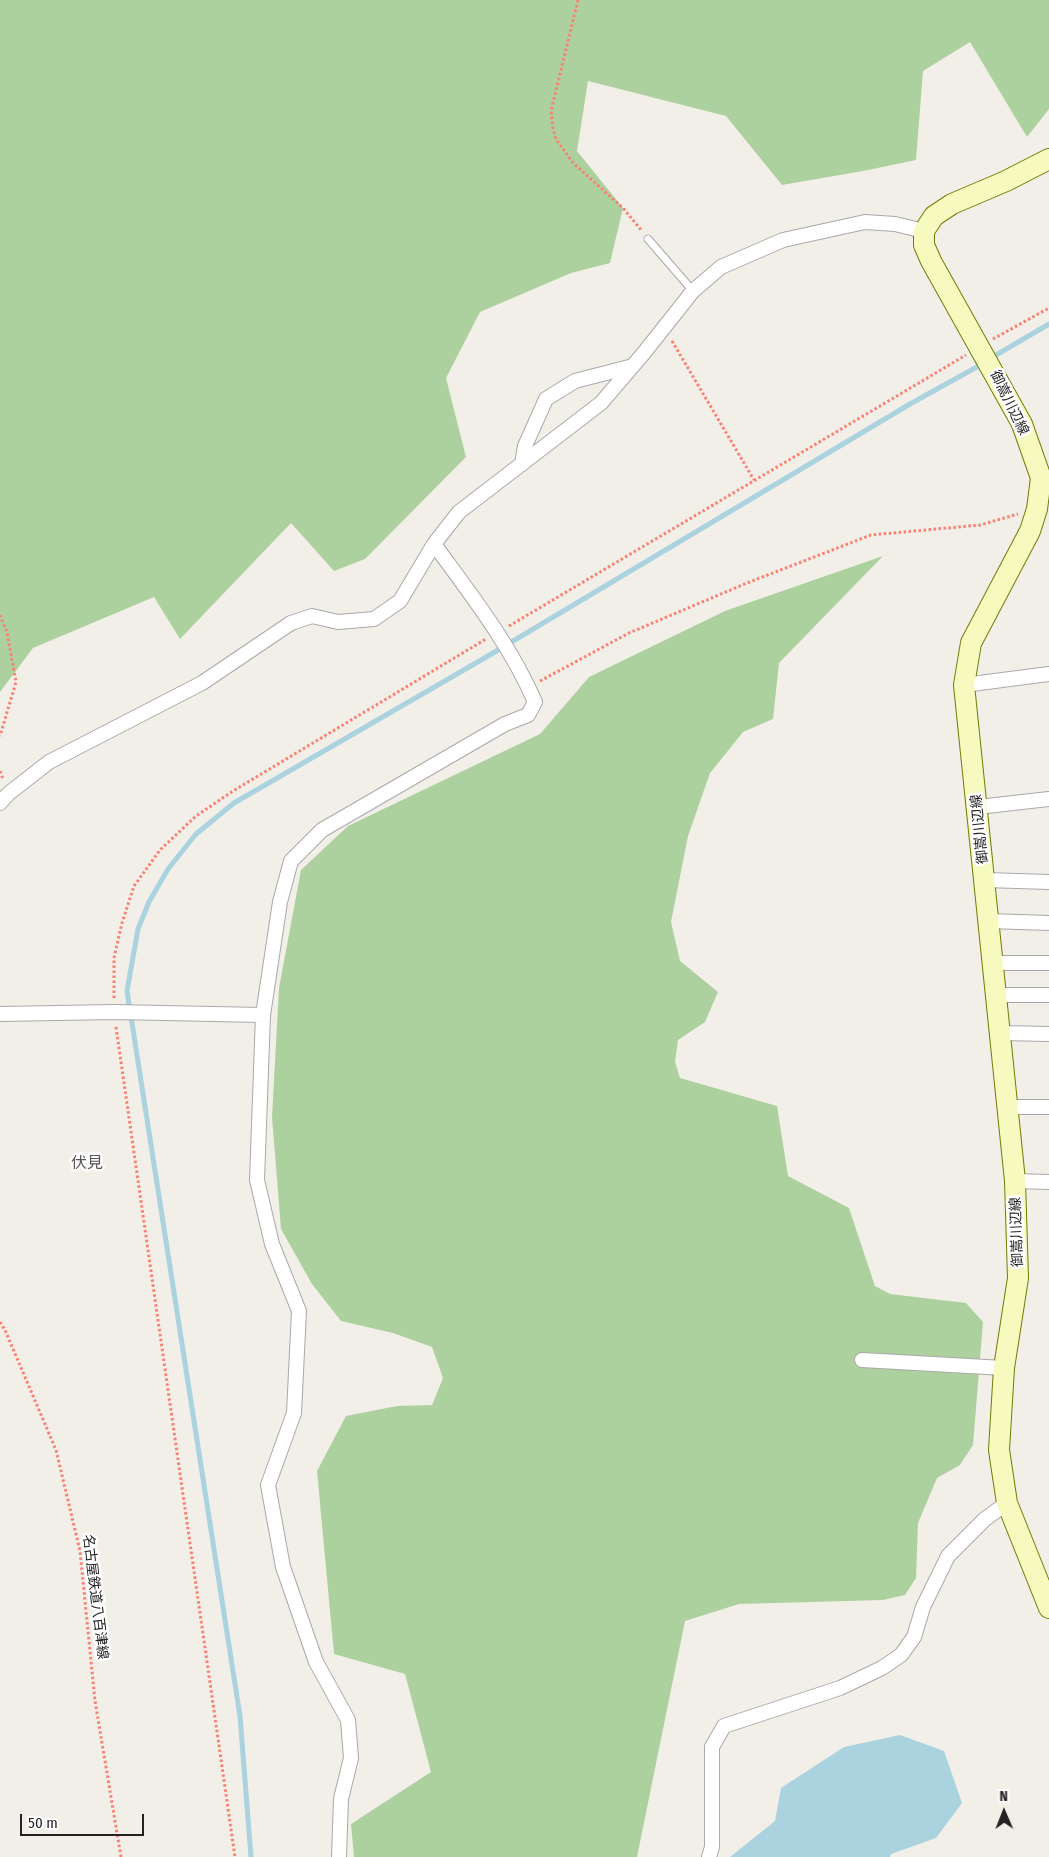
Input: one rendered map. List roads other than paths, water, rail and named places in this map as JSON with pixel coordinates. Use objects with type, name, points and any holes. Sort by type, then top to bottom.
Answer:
[{"type":"main road","points":[[924,231],[934,216],[952,204],[1006,181],[1049,159]]},
{"type":"main road","name":"御嵩川辺線","points":[[924,231],[924,244],[931,261],[1022,424],[1040,478],[1037,509],[1030,531],[971,643],[964,685],[1015,1181],[1018,1278],[1004,1368],[999,1450],[1007,1504],[1049,1608]]},
{"type":"street","points":[[0,804],[8,794],[49,762],[202,683],[291,623],[312,616],[338,622],[374,619],[400,601],[434,544],[459,512],[601,403],[693,291],[721,267],[783,240],[865,222],[895,224],[924,231]]},
{"type":"street","points":[[522,464],[525,446],[546,399],[575,381],[633,366]]},
{"type":"street","points":[[339,1857],[341,1799],[351,1758],[348,1720],[316,1662],[283,1567],[268,1486],[294,1412],[299,1312],[272,1244],[257,1180],[263,1015],[280,902],[291,861],[322,830],[505,724],[528,715],[535,702],[498,632],[434,544]]},
{"type":"street","points":[[964,685],[1049,674]]},
{"type":"street","points":[[978,807],[1049,799]]},
{"type":"street","points":[[985,880],[1049,882]]},
{"type":"street","points":[[989,921],[1049,923]]},
{"type":"street","points":[[993,963],[1049,963]]},
{"type":"street","points":[[996,995],[1049,995]]},
{"type":"street","points":[[0,1014],[114,1012],[263,1015]]},
{"type":"street","points":[[1000,1033],[1049,1034]]},
{"type":"street","points":[[1008,1106],[1049,1107]]},
{"type":"street","points":[[1015,1181],[1049,1182]]},
{"type":"street","points":[[862,1360],[1004,1368]]},
{"type":"street","points":[[708,1857],[712,1846],[712,1747],[724,1726],[840,1688],[882,1668],[901,1655],[914,1637],[923,1607],[948,1556],[985,1519],[1007,1504]]},
{"type":"lane","points":[[648,239],[693,291]]},
{"type":"water","points":[[900,1735],[944,1751],[962,1803],[936,1838],[891,1854],[890,1857],[730,1857],[775,1821],[781,1788],[844,1747]]},
{"type":"waterway","points":[[991,358],[1049,324]]},
{"type":"waterway","points":[[251,1857],[240,1716],[127,991],[138,929],[149,902],[168,869],[196,834],[234,803],[488,656],[910,404],[984,363]]},
{"type":"district","name":"伏見","points":[[87,1164]]}]
